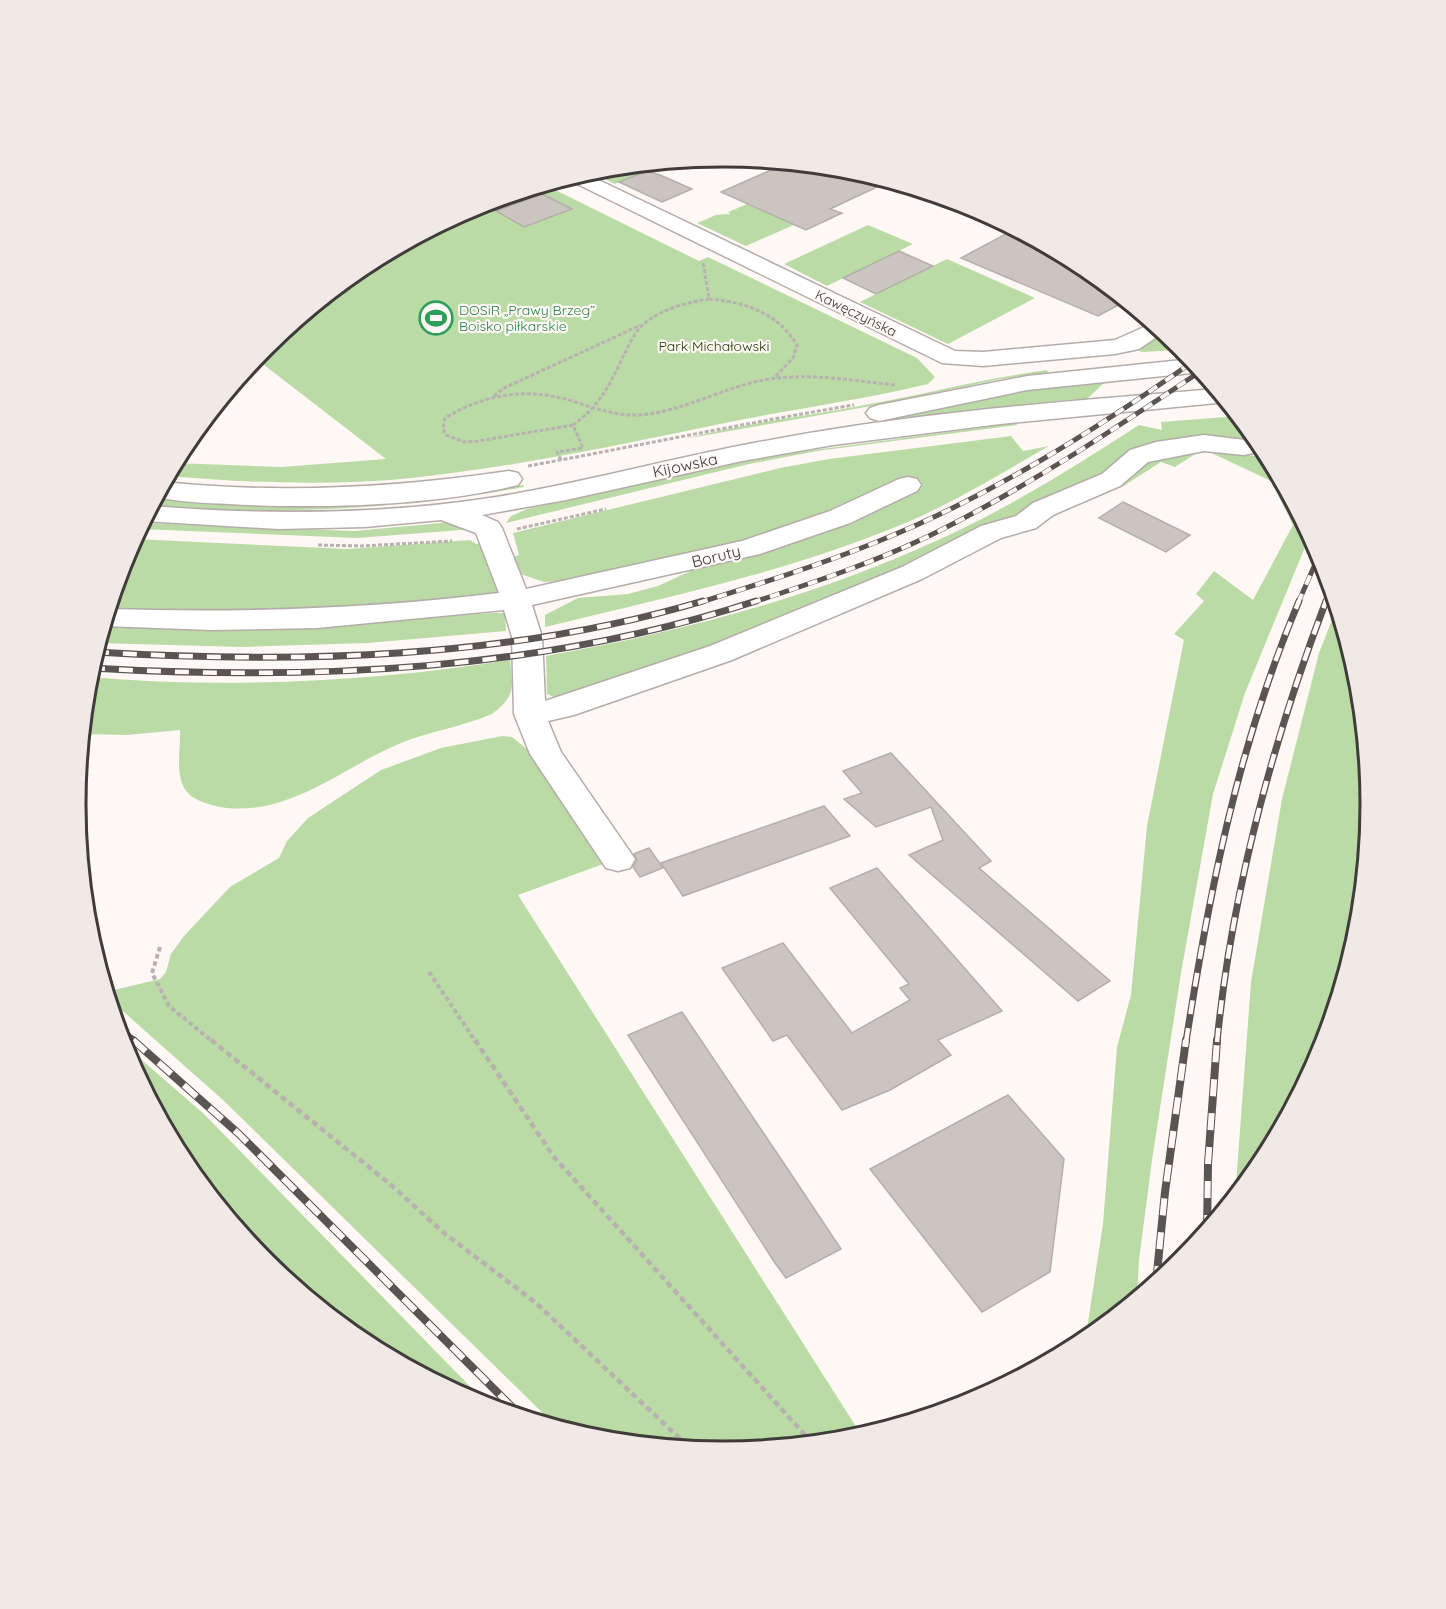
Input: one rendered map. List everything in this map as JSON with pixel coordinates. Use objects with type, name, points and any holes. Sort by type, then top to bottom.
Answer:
[{"type":"street","name":"Kawęczyńska","points":[[587,182],[951,358],[983,360],[1115,347],[1130,344],[1151,332]]},
{"type":"street","name":"Kijowska","points":[[168,491],[224,496],[292,497],[436,489],[564,470],[872,415],[1016,385],[1186,367]]},
{"type":"street","name":"Kijowska","points":[[156,514],[347,520],[439,513],[525,499],[780,446],[1062,409],[1213,397]]},
{"type":"street","points":[[530,714],[563,708],[721,652],[912,573],[991,532],[1026,522],[1043,509],[1111,480],[1139,456],[1156,450],[1204,443],[1244,447]]},
{"type":"street","name":"Boruty","points":[[114,618],[201,621],[316,619],[424,611],[516,600],[750,548],[840,517],[908,485]]},
{"type":"street","points":[[488,528],[497,517],[525,499]]},
{"type":"street","points":[[439,513],[467,519],[488,528],[516,600],[527,637],[530,714],[546,754],[618,859]]},
{"type":"path","points":[[703,262],[709,299]]},
{"type":"path","points":[[494,396],[504,388],[694,300],[709,299],[734,302],[753,308],[784,325],[793,335],[797,345],[793,358],[774,379]]},
{"type":"path","points":[[641,325],[608,390],[596,408],[573,425],[478,441],[464,442],[446,435],[445,418],[461,408],[494,396],[546,394],[596,408],[625,415],[658,412],[747,384],[774,379],[829,375],[896,385]]},
{"type":"path","points":[[520,467],[668,440],[731,424],[860,404]]},
{"type":"path","points":[[561,460],[557,452],[584,447],[573,425]]},
{"type":"path","points":[[516,530],[608,508]]},
{"type":"path","points":[[160,947],[152,973],[169,1006],[390,1184],[444,1233],[536,1303],[683,1441]]},
{"type":"path","points":[[429,972],[554,1157],[807,1437]]},
{"type":"green space","points":[[646,171],[615,184],[603,178]]},
{"type":"green space","name":"Park Michałowski","points":[[555,190],[699,261],[708,257],[917,358],[935,377],[928,384],[639,441],[488,468],[412,478],[320,483],[177,477],[185,463],[281,467],[386,459],[263,364],[303,325],[335,299],[404,252],[479,216]]},
{"type":"green space","points":[[767,196],[823,212],[746,246],[697,223],[716,215],[730,214],[728,212]]},
{"type":"green space","points":[[868,225],[913,244],[827,286],[784,264]]},
{"type":"green space","points":[[947,259],[1035,298],[948,344],[860,302]]},
{"type":"green space","points":[[1156,337],[1170,350],[1142,352],[1136,349]]},
{"type":"green space","points":[[1047,370],[1048,373],[1001,379],[877,405],[684,439],[730,428]]},
{"type":"green space","points":[[1107,380],[1086,400],[859,425],[1005,394]]},
{"type":"green space","points":[[1229,417],[1246,440],[1201,440],[1108,478],[789,619],[561,700],[547,694],[546,656],[697,624],[843,579],[938,540],[1016,501],[1139,425],[1162,430],[1161,422]]},
{"type":"green space","points":[[1016,423],[1017,425],[817,451],[749,464],[506,523],[511,516],[527,509],[754,458]]},
{"type":"green space","points":[[1011,436],[1023,451],[1049,446],[947,503],[905,523],[842,547],[758,574],[545,627],[545,615],[578,598],[628,594],[658,586],[697,568],[846,521],[922,482],[910,477],[863,500],[761,538],[560,581],[544,582],[520,574],[512,557],[519,555],[513,533],[780,468],[829,459]]},
{"type":"green space","points":[[1186,447],[1203,449],[1175,467],[1161,462],[1122,487],[1119,484],[1140,461]]},
{"type":"green space","points":[[1204,449],[1257,456],[1275,486],[1295,523],[1305,546],[1245,693],[1213,794],[1181,973],[1152,1160],[1138,1288],[1087,1327],[1103,1224],[1117,1047],[1131,995],[1147,826],[1184,640],[1174,634],[1204,601],[1196,594],[1214,571],[1253,600],[1293,525],[1271,481]]},
{"type":"green space","points":[[523,485],[524,487],[431,501],[338,509],[245,510],[160,507],[164,499],[197,502],[489,490]]},
{"type":"green space","points":[[451,522],[474,529],[357,538],[148,529],[151,523],[355,531]]},
{"type":"green space","points":[[144,539],[347,549],[470,540],[476,544],[483,543],[500,593],[357,612],[115,613]]},
{"type":"green space","points":[[505,613],[506,631],[368,643],[242,647],[106,643],[112,624],[307,627]]},
{"type":"green space","points":[[1333,618],[1348,680],[1359,763],[1359,846],[1355,888],[1339,969],[1312,1048],[1275,1123],[1236,1183],[1251,982],[1282,799],[1319,653]]},
{"type":"green space","points":[[510,660],[512,685],[509,696],[492,714],[401,743],[314,788],[269,805],[245,808],[220,807],[202,802],[190,795],[183,786],[179,770],[180,730],[127,735],[90,734],[98,678],[247,683],[352,678],[457,668]]},
{"type":"green space","points":[[502,736],[512,737],[528,750],[606,863],[518,895],[857,1428],[806,1437],[765,1441],[681,1441],[599,1430],[546,1416],[223,1100],[118,1007],[113,990],[160,979],[166,972],[171,954],[184,936],[230,887],[279,858],[287,841],[308,818],[381,770],[441,748]]},
{"type":"green space","points":[[138,1057],[204,1114],[474,1391],[404,1357],[369,1335],[303,1284],[272,1255],[217,1193],[193,1159],[151,1086]]},
{"type":"building","points":[[774,169],[806,172],[878,187],[830,209],[842,213],[806,230],[721,192]]},
{"type":"building","points":[[648,171],[692,189],[662,202],[619,182]]},
{"type":"building","points":[[542,194],[572,209],[524,227],[496,211]]},
{"type":"building","points":[[1006,234],[1077,274],[1118,305],[1098,316],[961,258]]},
{"type":"building","points":[[899,251],[933,266],[876,294],[843,278]]},
{"type":"building","points":[[1123,502],[1190,535],[1166,552],[1099,518]]},
{"type":"building","points":[[891,753],[991,861],[979,868],[1110,981],[1078,1001],[909,855],[943,840],[931,807],[876,827],[844,799],[862,793],[843,771]]},
{"type":"building","points":[[824,806],[850,836],[683,896],[661,863]]},
{"type":"building","points":[[649,848],[663,868],[640,877],[633,867],[637,860],[634,854]]},
{"type":"building","points":[[877,868],[1002,1011],[938,1040],[951,1055],[890,1090],[842,1110],[787,1035],[773,1041],[722,968],[783,943],[852,1033],[910,1000],[900,988],[909,984],[830,888]]},
{"type":"building","points":[[682,1012],[841,1249],[786,1278],[628,1035]]},
{"type":"building","points":[[1008,1095],[1064,1159],[1050,1272],[982,1312],[870,1169]]},
{"type":"railway","points":[[698,603],[857,550],[962,504],[1041,460],[1119,412],[1186,367]]},
{"type":"railway","points":[[751,603],[865,564],[931,535],[1069,458],[1194,376]]},
{"type":"railway","points":[[1298,603],[1314,566]]},
{"type":"railway","points":[[1325,603],[1327,599]]},
{"type":"railway","points":[[104,652],[248,657],[402,653],[478,646],[554,635],[629,620],[703,601]]},
{"type":"railway","points":[[101,668],[258,673],[426,666],[593,643],[675,625],[756,601]]},
{"type":"railway","points":[[1186,1042],[1216,873],[1243,763],[1259,709],[1299,601]]},
{"type":"railway","points":[[1217,1042],[1233,929],[1257,818],[1288,708],[1326,601]]},
{"type":"railway","points":[[130,1037],[135,1042]]},
{"type":"railway","points":[[133,1040],[239,1134],[510,1405]]},
{"type":"railway","points":[[1157,1271],[1165,1192],[1186,1040]]},
{"type":"railway","points":[[1207,1219],[1208,1164],[1217,1040]]},
{"type":"place","name":"DOSiR „Prawy Brzeg” Boisko piłkarskie","points":[[436,318]]}]
